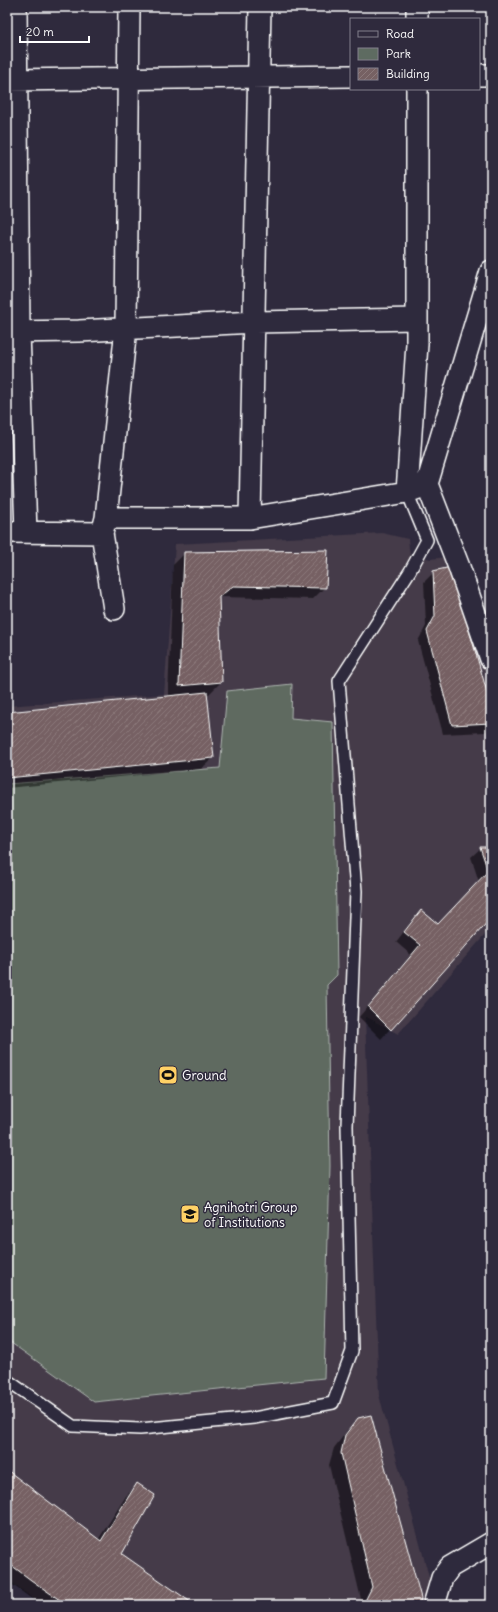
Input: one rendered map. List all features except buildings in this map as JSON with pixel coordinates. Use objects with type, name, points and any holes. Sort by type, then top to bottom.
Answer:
[{"type":"street","points":[[16,7],[11,80],[16,532],[250,518],[407,492],[427,484]]},
{"type":"street","points":[[114,610],[104,526],[126,328],[129,7]]},
{"type":"street","points":[[250,518],[260,7]]},
{"type":"street","points":[[417,7],[417,18]]},
{"type":"street","points":[[480,75],[491,75]]},
{"type":"street","points":[[11,80],[350,76]]},
{"type":"street","points":[[407,492],[416,344],[417,90]]},
{"type":"street","points":[[491,272],[427,484],[459,567],[491,659]]},
{"type":"street","points":[[13,332],[79,331],[255,322],[416,319]]},
{"type":"street","points":[[434,1605],[445,1572],[450,1567],[491,1543]]},
{"type":"lane","points":[[7,1380],[73,1426],[140,1429],[254,1418],[333,1403],[352,1351],[347,1126],[356,891],[339,681],[410,571],[427,540],[407,492]]},
{"type":"shaded area","name":"Agnihotri Group of Institutions","points":[[382,533],[408,539],[410,556],[418,555],[430,559],[447,557],[491,680],[491,928],[398,1034],[365,1016],[379,1395],[433,1591],[428,1605],[42,1605],[7,1579],[7,706],[164,694],[175,544]]},
{"type":"green space","name":"Ground","points":[[292,684],[291,718],[333,722],[337,975],[327,985],[330,1166],[324,1378],[94,1402],[7,1340],[7,784],[220,768],[227,691]]},
{"type":"place","name":"Ground","points":[[168,1075]]},
{"type":"place","name":"Agnihotri Group of Institutions","points":[[190,1214]]}]
